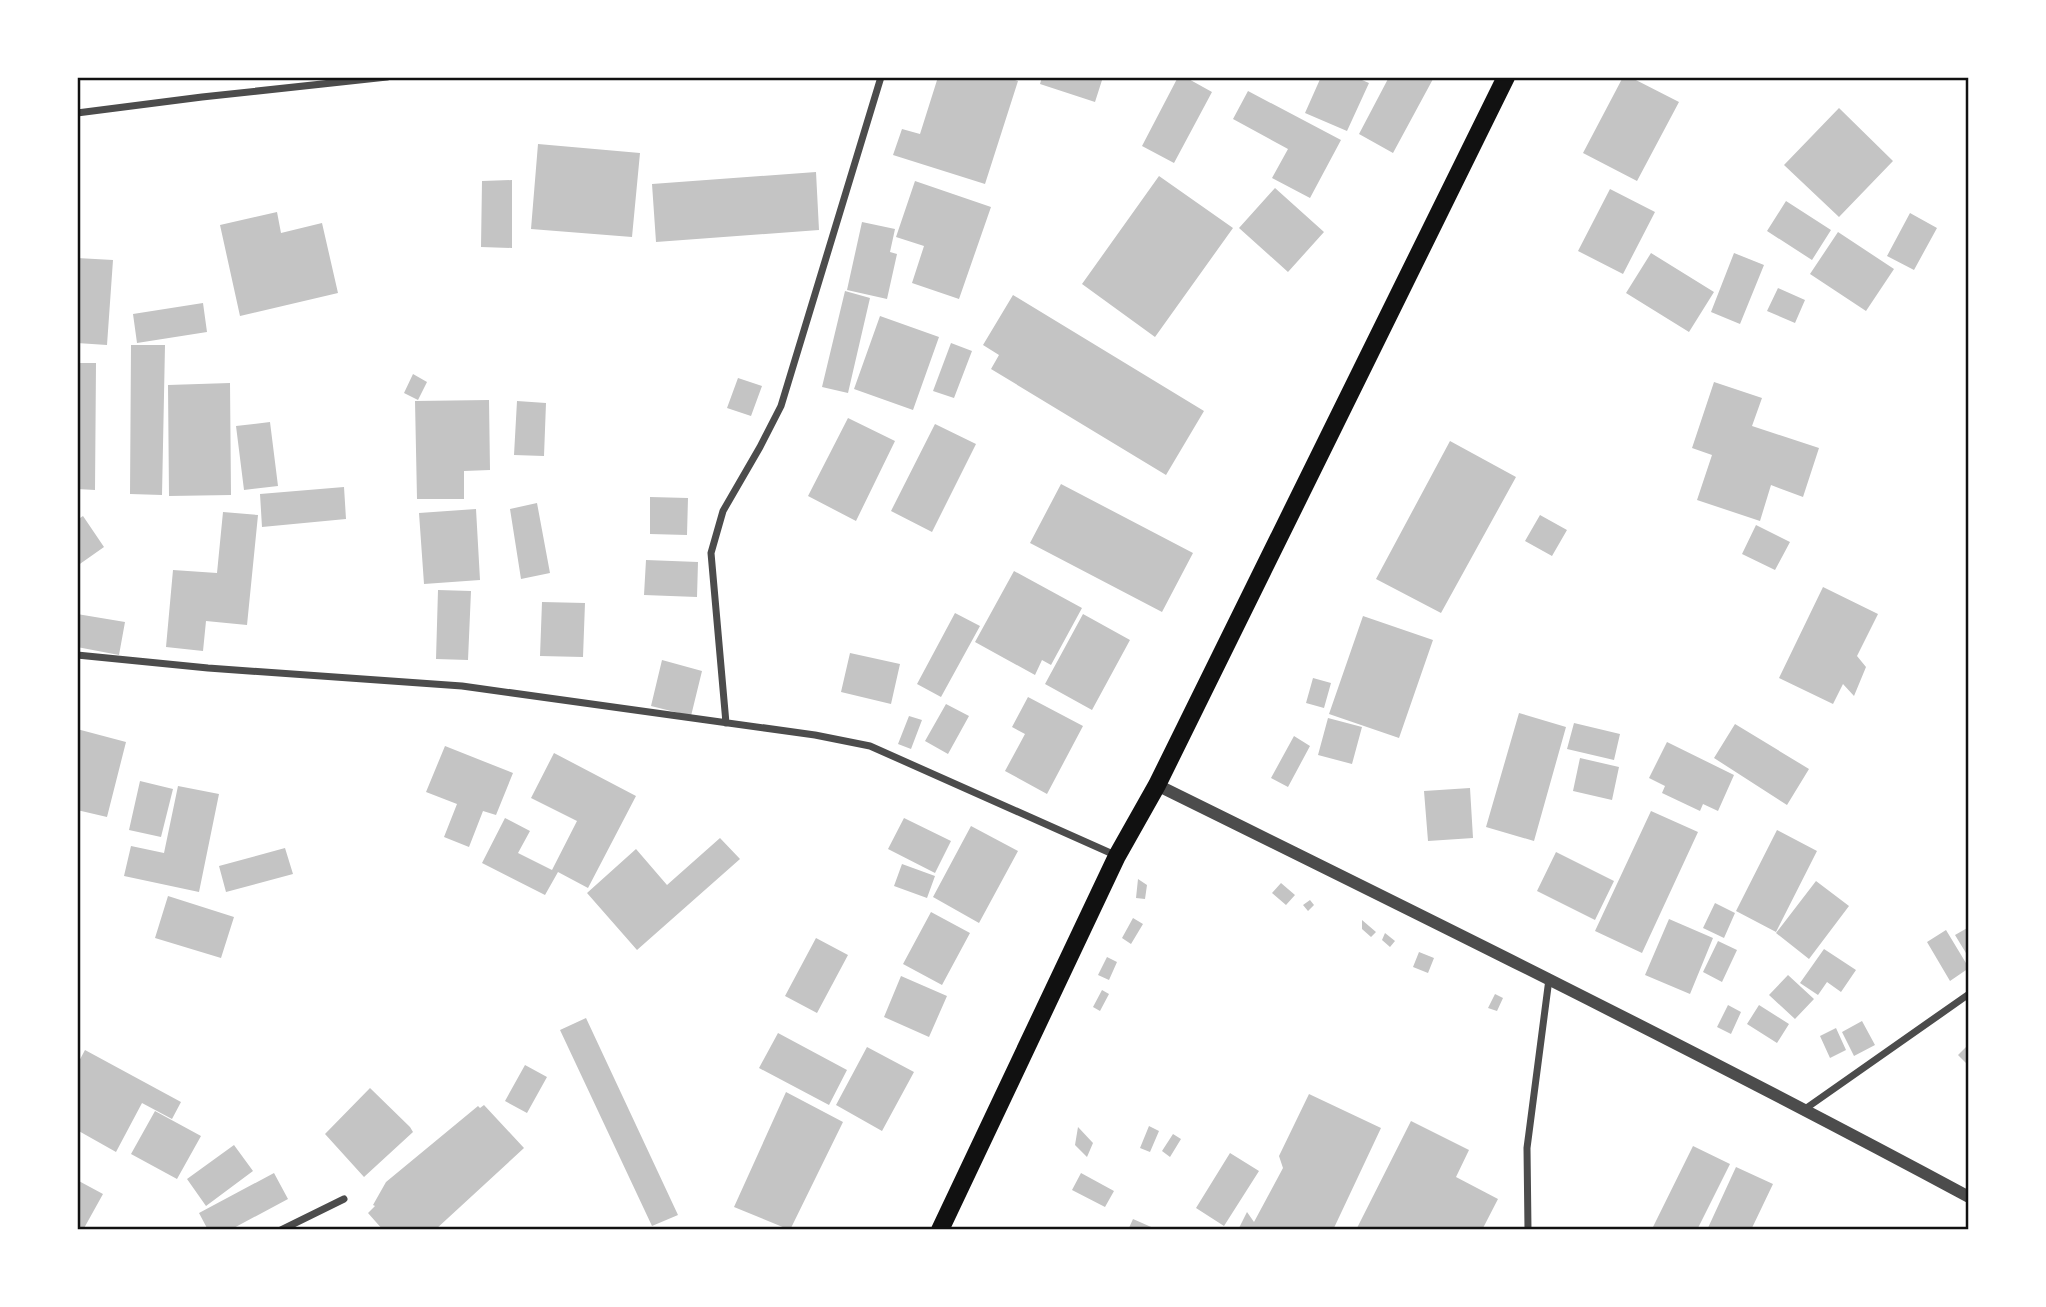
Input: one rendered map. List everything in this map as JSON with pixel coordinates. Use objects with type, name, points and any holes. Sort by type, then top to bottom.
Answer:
[{"type":"main road","points":[[940,1230],[1117,856],[1157,785],[1506,77]]},
{"type":"street","points":[[77,113],[387,77]]},
{"type":"street","points":[[726,723],[711,553],[723,511],[781,406],[881,77]]},
{"type":"street","points":[[77,655],[208,668],[462,686],[816,734],[870,746],[1117,856]]},
{"type":"street","points":[[1157,785],[1549,978],[1805,1109],[1969,1197]]},
{"type":"street","points":[[1528,1230],[1527,1148],[1549,978]]},
{"type":"street","points":[[1805,1109],[1969,994]]},
{"type":"street","points":[[281,1230],[344,1199]]},
{"type":"building","points":[[938,77],[1006,77],[1018,81],[985,184],[893,155],[902,129],[920,134]]},
{"type":"building","points":[[1042,77],[1103,77],[1095,102],[1040,84]]},
{"type":"building","points":[[1178,77],[1185,77],[1212,92],[1174,163],[1142,146]]},
{"type":"building","points":[[1321,77],[1355,77],[1369,83],[1347,131],[1305,113]]},
{"type":"building","points":[[1389,77],[1433,79],[1393,153],[1359,134]]},
{"type":"building","points":[[1623,77],[1630,77],[1679,102],[1637,181],[1583,153]]},
{"type":"building","points":[[1248,91],[1341,140],[1310,198],[1272,178],[1288,149],[1233,119]]},
{"type":"building","points":[[1839,108],[1893,161],[1839,217],[1784,165]]},
{"type":"building","points":[[538,144],[640,153],[632,237],[531,229]]},
{"type":"building","points":[[816,172],[819,230],[656,242],[652,184]]},
{"type":"building","points":[[1159,176],[1233,228],[1155,337],[1082,284]]},
{"type":"building","points":[[512,180],[512,248],[481,247],[482,181]]},
{"type":"building","points":[[915,181],[991,207],[959,299],[912,283],[924,246],[896,237]]},
{"type":"building","points":[[1275,188],[1324,232],[1288,272],[1239,228]]},
{"type":"building","points":[[1610,189],[1655,212],[1623,274],[1578,251]]},
{"type":"building","points":[[1786,201],[1831,230],[1812,260],[1767,231]]},
{"type":"building","points":[[277,212],[281,233],[322,223],[338,293],[240,316],[220,225]]},
{"type":"building","points":[[1910,213],[1937,228],[1914,270],[1887,256]]},
{"type":"building","points":[[862,222],[895,229],[890,252],[897,254],[887,299],[847,290]]},
{"type":"building","points":[[1838,232],[1894,269],[1866,311],[1810,274]]},
{"type":"building","points":[[1651,253],[1714,292],[1689,332],[1626,293]]},
{"type":"building","points":[[1734,253],[1764,265],[1740,324],[1711,312]]},
{"type":"building","points":[[77,258],[113,260],[107,345],[77,343]]},
{"type":"building","points":[[1778,288],[1805,300],[1795,323],[1767,311]]},
{"type":"building","points":[[845,291],[870,298],[848,393],[822,387]]},
{"type":"building","points":[[1013,295],[1204,411],[1166,475],[991,369],[999,355],[983,345]]},
{"type":"building","points":[[203,303],[207,332],[137,343],[133,314]]},
{"type":"building","points":[[880,316],[939,337],[913,410],[854,389]]},
{"type":"building","points":[[951,343],[972,351],[954,398],[933,391]]},
{"type":"building","points":[[131,345],[165,345],[162,495],[130,494]]},
{"type":"building","points":[[77,363],[96,363],[95,490],[77,489]]},
{"type":"building","points":[[413,374],[427,382],[418,400],[404,393]]},
{"type":"building","points":[[738,378],[762,386],[751,416],[727,408]]},
{"type":"building","points":[[1714,382],[1762,398],[1752,426],[1819,448],[1803,497],[1771,485],[1760,521],[1697,500],[1712,455],[1692,448]]},
{"type":"building","points":[[230,383],[231,495],[169,496],[168,385]]},
{"type":"building","points":[[489,400],[490,470],[464,471],[464,499],[417,499],[415,401]]},
{"type":"building","points":[[517,401],[546,403],[544,456],[514,455]]},
{"type":"building","points":[[848,418],[895,441],[856,521],[808,496]]},
{"type":"building","points":[[270,422],[278,486],[244,490],[236,426]]},
{"type":"building","points":[[935,424],[976,444],[932,532],[891,511]]},
{"type":"building","points":[[1450,441],[1516,477],[1441,613],[1376,579]]},
{"type":"building","points":[[1061,484],[1193,553],[1162,612],[1030,543]]},
{"type":"building","points":[[344,487],[346,519],[262,527],[260,494]]},
{"type":"building","points":[[650,497],[688,498],[687,535],[650,534]]},
{"type":"building","points":[[537,503],[550,573],[521,579],[510,509]]},
{"type":"building","points":[[476,509],[480,580],[424,584],[419,513]]},
{"type":"building","points":[[223,512],[258,515],[247,625],[206,621],[203,651],[166,647],[173,570],[217,573]]},
{"type":"building","points":[[1540,515],[1567,530],[1552,556],[1525,541]]},
{"type":"building","points":[[83,516],[104,547],[77,566],[77,520]]},
{"type":"building","points":[[1756,525],[1790,542],[1775,570],[1742,554]]},
{"type":"building","points":[[646,560],[698,562],[697,597],[644,595]]},
{"type":"building","points":[[1014,571],[1082,608],[1051,665],[1042,660],[1035,675],[975,642]]},
{"type":"building","points":[[1823,587],[1878,614],[1857,656],[1866,667],[1854,696],[1843,684],[1833,704],[1779,678]]},
{"type":"building","points":[[438,590],[471,591],[468,660],[436,659]]},
{"type":"building","points":[[542,602],[585,603],[583,657],[540,656]]},
{"type":"building","points":[[955,613],[980,626],[941,697],[917,684]]},
{"type":"building","points":[[77,614],[125,622],[119,655],[77,647]]},
{"type":"building","points":[[1083,614],[1130,640],[1092,710],[1045,684]]},
{"type":"building","points":[[1363,616],[1433,640],[1399,738],[1329,714]]},
{"type":"building","points":[[850,653],[900,664],[891,704],[841,692]]},
{"type":"building","points":[[662,660],[702,671],[691,716],[651,706]]},
{"type":"building","points":[[1313,678],[1331,683],[1324,708],[1306,703]]},
{"type":"building","points":[[1028,697],[1083,726],[1047,794],[1005,771],[1025,734],[1012,727]]},
{"type":"building","points":[[946,704],[969,716],[948,754],[925,741]]},
{"type":"building","points":[[1519,713],[1566,727],[1534,841],[1486,827]]},
{"type":"building","points":[[909,716],[922,720],[911,749],[898,744]]},
{"type":"building","points":[[1328,718],[1362,727],[1352,764],[1318,755]]},
{"type":"building","points":[[1574,723],[1620,734],[1614,760],[1567,749]]},
{"type":"building","points":[[1735,724],[1809,769],[1787,805],[1714,758]]},
{"type":"building","points":[[77,729],[126,742],[107,817],[77,810]]},
{"type":"building","points":[[1294,736],[1310,746],[1288,787],[1271,778]]},
{"type":"building","points":[[1667,742],[1734,775],[1718,811],[1703,804],[1700,811],[1662,793],[1665,786],[1649,778]]},
{"type":"building","points":[[445,746],[513,773],[496,815],[483,811],[469,847],[444,837],[457,804],[426,792]]},
{"type":"building","points":[[554,753],[636,796],[588,888],[558,872],[545,895],[482,863],[505,818],[530,831],[518,853],[552,870],[577,821],[531,798]]},
{"type":"building","points":[[1580,758],[1619,767],[1612,800],[1573,791]]},
{"type":"building","points":[[140,781],[173,789],[161,837],[129,830]]},
{"type":"building","points":[[178,786],[219,794],[199,892],[124,876],[131,846],[164,853]]},
{"type":"building","points":[[1470,788],[1473,838],[1428,841],[1424,791]]},
{"type":"building","points":[[1651,811],[1698,832],[1642,953],[1595,931]]},
{"type":"building","points":[[904,818],[951,841],[935,873],[888,849]]},
{"type":"building","points":[[971,826],[1018,851],[979,923],[933,897]]},
{"type":"building","points":[[1777,830],[1817,851],[1776,932],[1736,911]]},
{"type":"building","points":[[720,838],[740,859],[637,950],[587,893],[636,849],[667,885]]},
{"type":"building","points":[[285,848],[293,874],[226,892],[219,866]]},
{"type":"building","points":[[1556,852],[1614,881],[1595,920],[1537,891]]},
{"type":"building","points":[[902,864],[935,876],[927,898],[894,886]]},
{"type":"building","points":[[1138,879],[1147,885],[1145,899],[1136,898]]},
{"type":"building","points":[[1816,881],[1849,906],[1809,959],[1776,933]]},
{"type":"building","points":[[1281,883],[1295,895],[1286,905],[1272,893]]},
{"type":"building","points":[[168,896],[234,917],[221,958],[155,938]]},
{"type":"building","points":[[1310,900],[1314,905],[1308,911],[1303,905]]},
{"type":"building","points":[[1715,903],[1735,913],[1724,938],[1703,928]]},
{"type":"building","points":[[931,912],[970,933],[942,985],[903,964]]},
{"type":"building","points":[[1133,918],[1143,924],[1131,944],[1122,938]]},
{"type":"building","points":[[1669,919],[1713,938],[1690,994],[1645,975]]},
{"type":"building","points":[[1362,920],[1376,932],[1371,937],[1362,929]]},
{"type":"building","points":[[1969,927],[1969,958],[1955,935]]},
{"type":"building","points":[[1946,930],[1969,968],[1950,981],[1927,942]]},
{"type":"building","points":[[1385,933],[1395,941],[1390,947],[1382,940]]},
{"type":"building","points":[[816,938],[848,955],[817,1013],[785,996]]},
{"type":"building","points":[[1718,941],[1737,950],[1722,982],[1703,972]]},
{"type":"building","points":[[1824,949],[1856,970],[1841,992],[1827,982],[1818,995],[1800,983]]},
{"type":"building","points":[[1419,952],[1434,958],[1428,973],[1413,967]]},
{"type":"building","points":[[1107,957],[1117,962],[1109,980],[1098,975]]},
{"type":"building","points":[[1788,975],[1814,999],[1795,1019],[1769,995]]},
{"type":"building","points":[[901,976],[947,996],[929,1037],[884,1017]]},
{"type":"building","points":[[1102,990],[1109,994],[1100,1011],[1093,1007]]},
{"type":"building","points":[[1495,994],[1503,998],[1497,1011],[1488,1008]]},
{"type":"building","points":[[1728,1005],[1741,1012],[1731,1034],[1717,1027]]},
{"type":"building","points":[[1759,1005],[1789,1024],[1777,1043],[1747,1024]]},
{"type":"building","points":[[586,1018],[678,1215],[652,1226],[560,1030]]},
{"type":"building","points":[[1862,1021],[1875,1045],[1854,1056],[1842,1032]]},
{"type":"building","points":[[1836,1028],[1846,1050],[1830,1058],[1820,1036]]},
{"type":"building","points":[[778,1033],[847,1070],[829,1105],[759,1068]]},
{"type":"building","points":[[1969,1044],[1969,1066],[1958,1055]]},
{"type":"building","points":[[867,1047],[914,1072],[882,1131],[836,1105]]},
{"type":"building","points":[[85,1050],[181,1102],[172,1119],[142,1103],[116,1152],[77,1130],[77,1065]]},
{"type":"building","points":[[525,1065],[547,1077],[527,1113],[505,1101]]},
{"type":"building","points":[[370,1088],[413,1132],[364,1177],[325,1134]]},
{"type":"building","points":[[786,1092],[843,1122],[790,1230],[734,1207]]},
{"type":"building","points":[[1309,1094],[1381,1128],[1333,1230],[1238,1230],[1247,1212],[1254,1222],[1283,1168],[1279,1156]]},
{"type":"building","points":[[484,1105],[524,1148],[435,1230],[383,1230],[368,1213],[375,1206],[373,1205],[386,1182],[478,1106],[480,1108]]},
{"type":"building","points":[[155,1111],[201,1136],[177,1179],[131,1154]]},
{"type":"building","points":[[1411,1121],[1469,1150],[1456,1177],[1498,1199],[1482,1230],[1356,1230]]},
{"type":"building","points":[[1149,1126],[1159,1131],[1150,1152],[1140,1148]]},
{"type":"building","points":[[1078,1127],[1093,1143],[1087,1157],[1075,1145]]},
{"type":"building","points":[[1173,1134],[1181,1139],[1170,1157],[1162,1151]]},
{"type":"building","points":[[234,1145],[253,1171],[206,1206],[187,1179]]},
{"type":"building","points":[[1693,1146],[1730,1164],[1697,1230],[1660,1230],[1653,1227]]},
{"type":"building","points":[[1230,1153],[1259,1171],[1224,1226],[1196,1208]]},
{"type":"building","points":[[1736,1167],[1773,1184],[1751,1230],[1707,1230]]},
{"type":"building","points":[[274,1173],[288,1199],[230,1230],[208,1230],[199,1213]]},
{"type":"building","points":[[1081,1173],[1114,1191],[1105,1207],[1072,1190]]},
{"type":"building","points":[[77,1180],[103,1194],[83,1230],[77,1230]]},
{"type":"building","points":[[1133,1219],[1158,1230],[1128,1230]]}]
